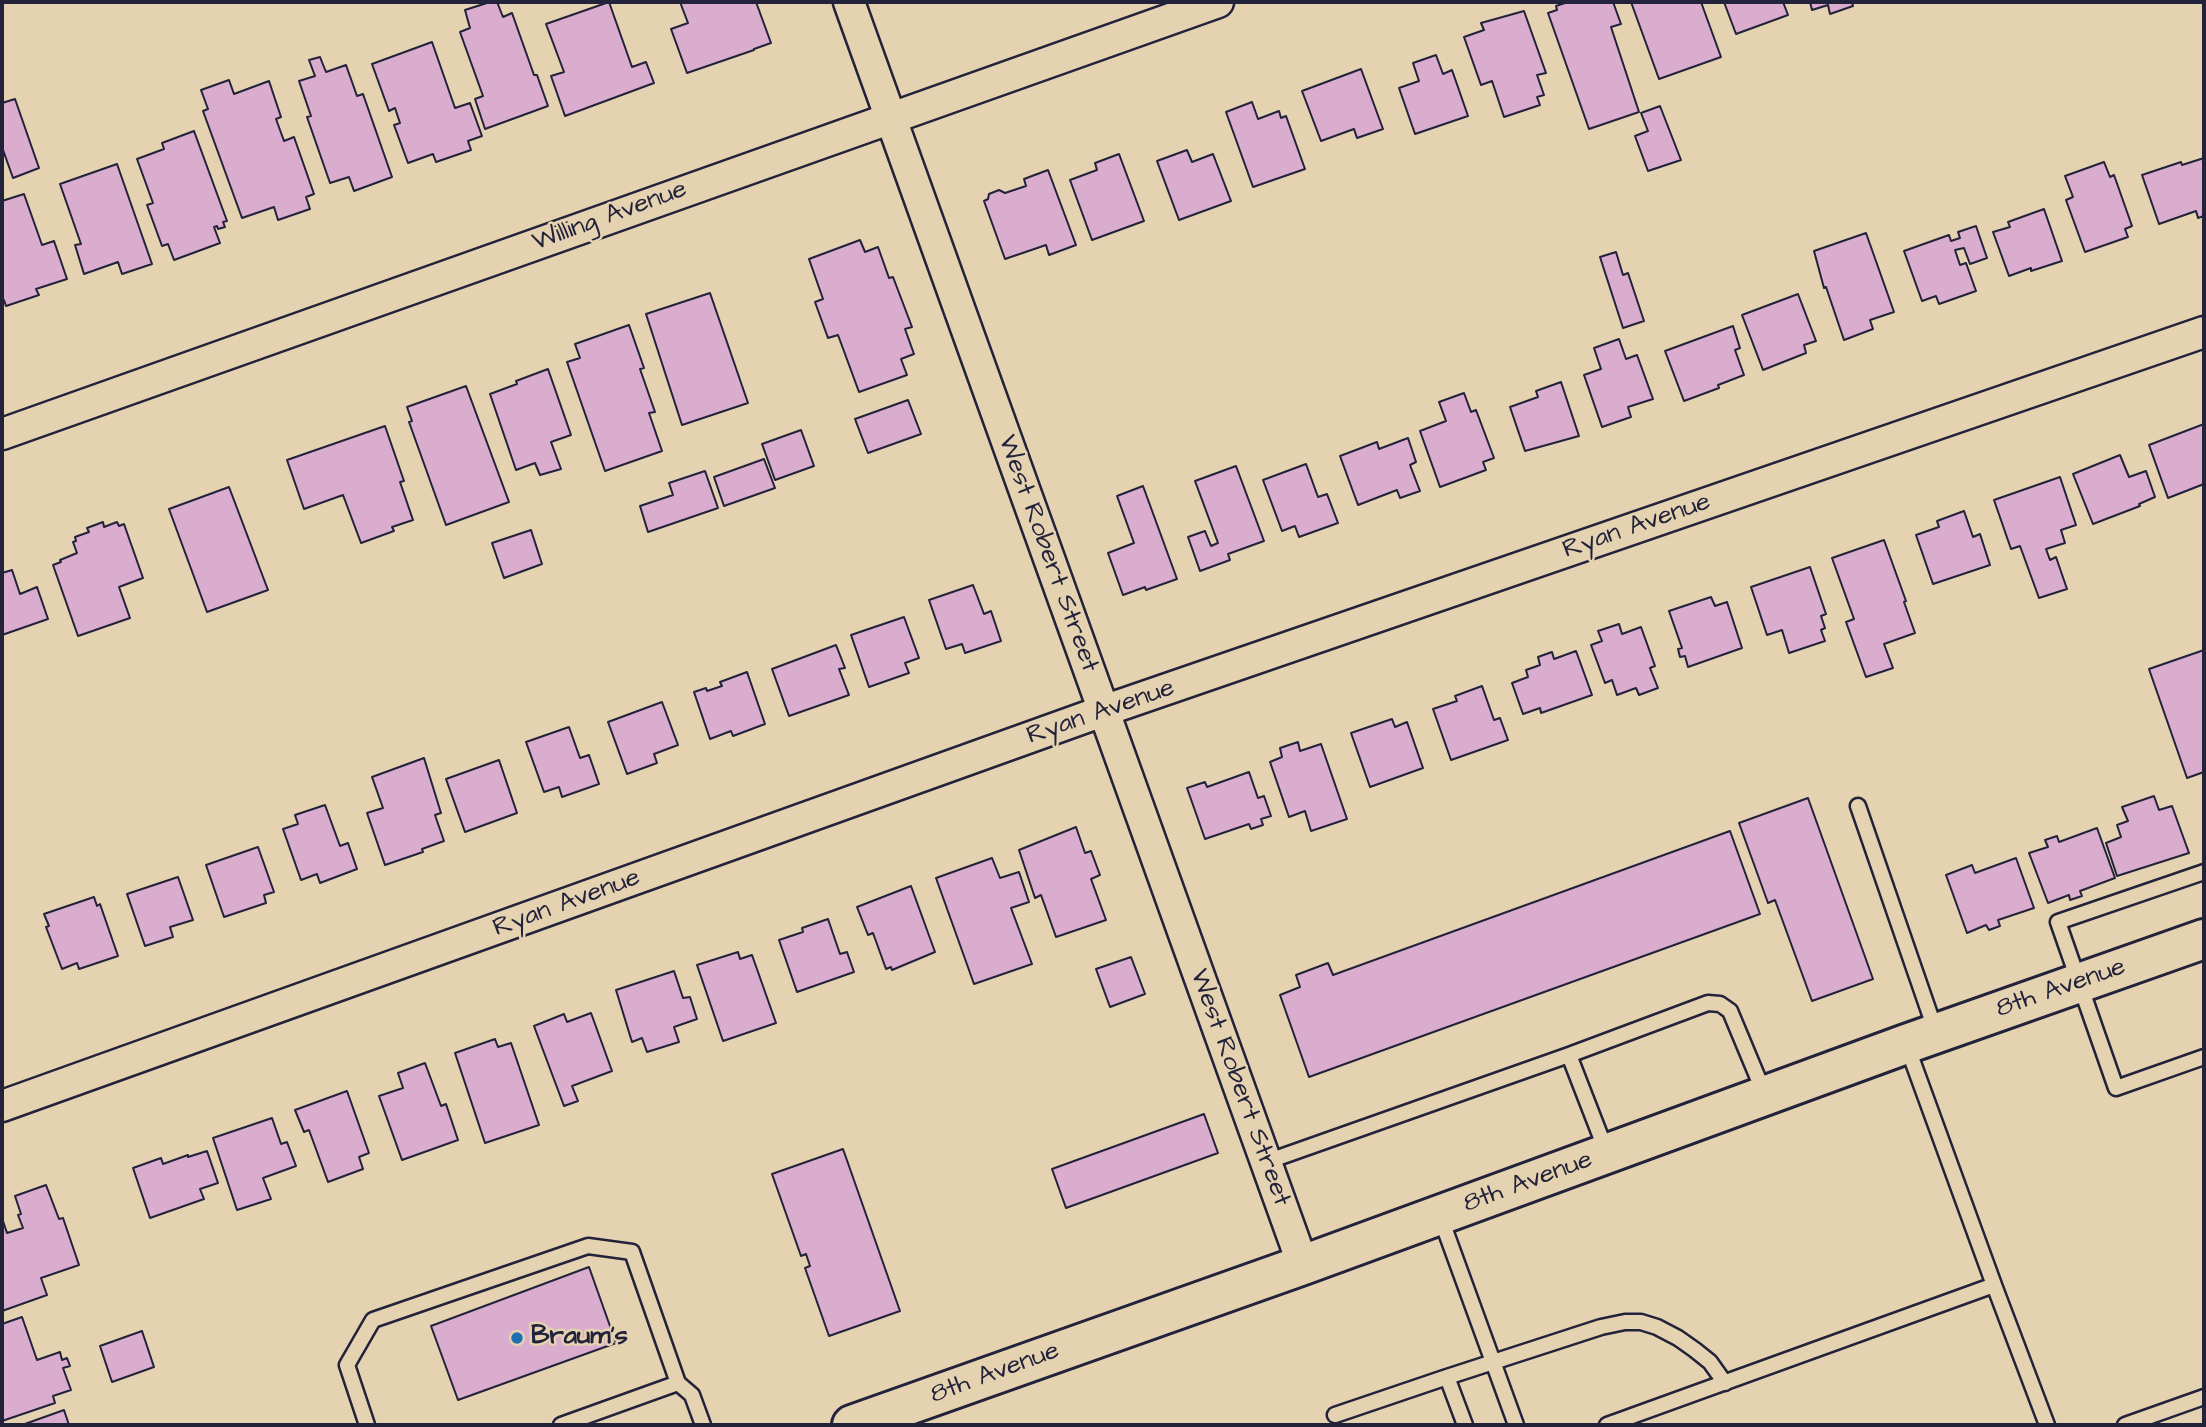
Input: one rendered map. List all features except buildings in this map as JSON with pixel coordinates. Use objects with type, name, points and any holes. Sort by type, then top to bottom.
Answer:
[{"type":"main road","name":"8th Avenue","points":[[852,1425],[2204,939]]},
{"type":"street","name":"West Robert Street","points":[[849,2],[1303,1265]]},
{"type":"street","name":"Willing Avenue","points":[[2,434],[1218,2]]},
{"type":"street","name":"Ryan Avenue","points":[[2,1106],[1103,711],[2204,332]]},
{"type":"lane","points":[[1858,806],[1921,1039],[1994,1285],[2048,1425]]},
{"type":"lane","points":[[2204,872],[2058,922],[2116,1088],[2204,1057]]},
{"type":"lane","points":[[1266,1163],[1708,1003],[1720,1004],[1730,1011],[1765,1096]]},
{"type":"lane","points":[[1569,1055],[1607,1154]]},
{"type":"lane","points":[[1439,1215],[1516,1425]]},
{"type":"lane","points":[[367,1425],[348,1365],[373,1320],[588,1246],[632,1252],[678,1383],[692,1395],[703,1425]]},
{"type":"lane","points":[[1607,1425],[1994,1285]]},
{"type":"lane","points":[[1335,1415],[1601,1327],[1641,1322],[1657,1327],[1695,1350],[1710,1362],[1725,1383]]},
{"type":"lane","points":[[1447,1377],[1465,1425]]},
{"type":"lane","points":[[561,1425],[678,1383]]},
{"type":"lane","points":[[2125,1425],[2204,1396]]},
{"type":"place","name":"Braum's","points":[[517,1338]]}]
